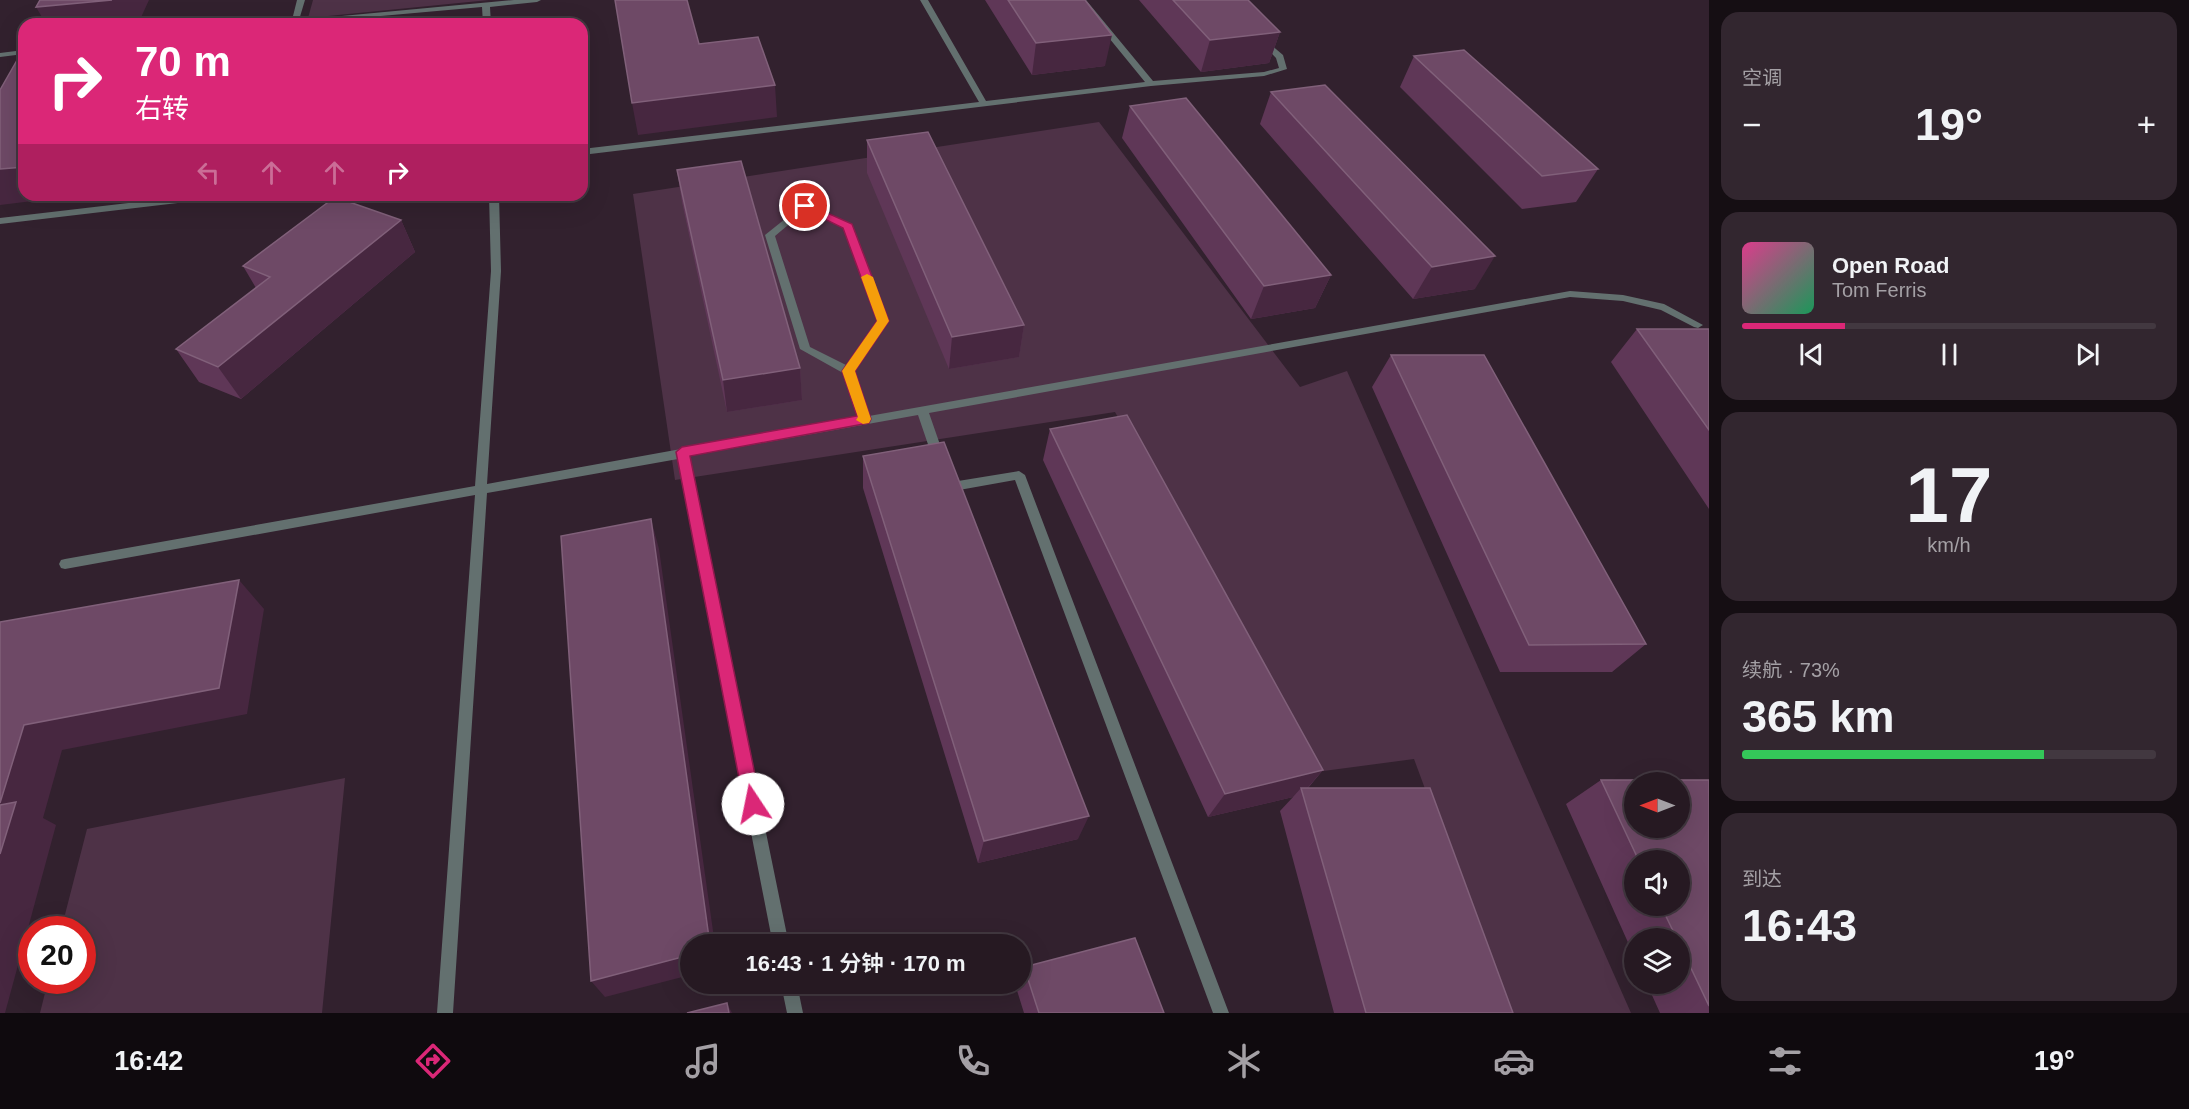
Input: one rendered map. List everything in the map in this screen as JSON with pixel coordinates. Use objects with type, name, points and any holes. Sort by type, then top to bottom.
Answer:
[{"type":"lane","points":[[296,18],[301,0]]},
{"type":"lane","points":[[347,18],[537,0]]},
{"type":"lane","points":[[924,0],[984,104]]},
{"type":"lane","points":[[1082,0],[1151,84]]},
{"type":"lane","points":[[486,5],[487,18]]},
{"type":"lane","points":[[588,151],[1151,84],[1264,74],[1283,69],[1280,57],[1257,33]]},
{"type":"lane","points":[[0,55],[18,53]]},
{"type":"lane","points":[[0,221],[169,201]]},
{"type":"lane","points":[[445,1013],[496,271],[494,201]]},
{"type":"lane","points":[[848,371],[883,321],[848,226],[805,206],[770,235],[805,349],[848,371],[865,419]]},
{"type":"lane","points":[[65,564],[1570,294],[1623,298],[1664,308],[1698,325]]},
{"type":"lane","points":[[922,409],[948,487],[1019,475],[1221,1013]]},
{"type":"lane","points":[[682,452],[779,934]]},
{"type":"lane","points":[[791,994],[795,1013]]},
{"type":"shaded area","points":[[313,0],[489,0],[308,18]]},
{"type":"shaded area","points":[[1099,122],[1300,387],[1347,371],[1631,1013],[1508,1013],[1414,759],[1316,772],[1115,412],[675,480],[633,194]]},
{"type":"shaded area","points":[[345,778],[322,1013],[40,1013],[45,994],[96,994],[96,916],[65,916],[87,829]]},
{"type":"building","points":[[40,0],[112,0],[36,7]]},
{"type":"building","points":[[615,0],[687,0],[699,44],[758,37],[775,85],[632,103]]},
{"type":"building","points":[[1008,0],[1085,0],[1112,35],[1036,43]]},
{"type":"building","points":[[1173,0],[1248,0],[1280,32],[1210,40]]},
{"type":"building","points":[[1464,50],[1598,169],[1542,176],[1414,56]]},
{"type":"building","points":[[18,58],[18,168],[0,169],[0,90]]},
{"type":"building","points":[[1325,85],[1495,256],[1432,267],[1271,92]]},
{"type":"building","points":[[1186,98],[1331,275],[1264,286],[1130,106]]},
{"type":"building","points":[[928,132],[1024,325],[952,337],[867,140]]},
{"type":"building","points":[[741,161],[800,368],[723,380],[677,170]]},
{"type":"building","points":[[330,201],[346,201],[401,220],[218,367],[176,349],[270,277],[243,266]]},
{"type":"building","points":[[1637,329],[1709,329],[1709,430]]},
{"type":"building","points":[[1391,355],[1484,355],[1646,644],[1529,645]]},
{"type":"building","points":[[1127,415],[1323,770],[1225,794],[1050,429]]},
{"type":"building","points":[[944,442],[1089,816],[984,841],[863,456]]},
{"type":"building","points":[[651,519],[708,934],[680,934],[680,958],[591,981],[561,536]]},
{"type":"building","points":[[239,580],[219,688],[24,725],[0,803],[0,622]]},
{"type":"building","points":[[1601,780],[1624,780],[1624,829]]},
{"type":"building","points":[[1690,780],[1709,780],[1709,1006],[1690,966],[1690,928],[1672,928],[1666,916],[1690,916],[1690,850],[1634,850],[1628,838],[1690,838]]},
{"type":"building","points":[[1301,788],[1430,788],[1513,1013],[1366,1013]]},
{"type":"building","points":[[16,802],[0,854],[0,805]]},
{"type":"building","points":[[1135,938],[1164,1013],[1039,1013],[1031,988],[1031,965]]},
{"type":"building","points":[[727,1003],[729,1013],[687,1013]]},
{"type":"slow traffic","points":[[863,420],[865,419],[848,371],[883,321],[867,277]]},
{"type":"route","points":[[753,804],[682,452],[865,419],[848,371],[883,321],[848,226],[805,206]]}]
